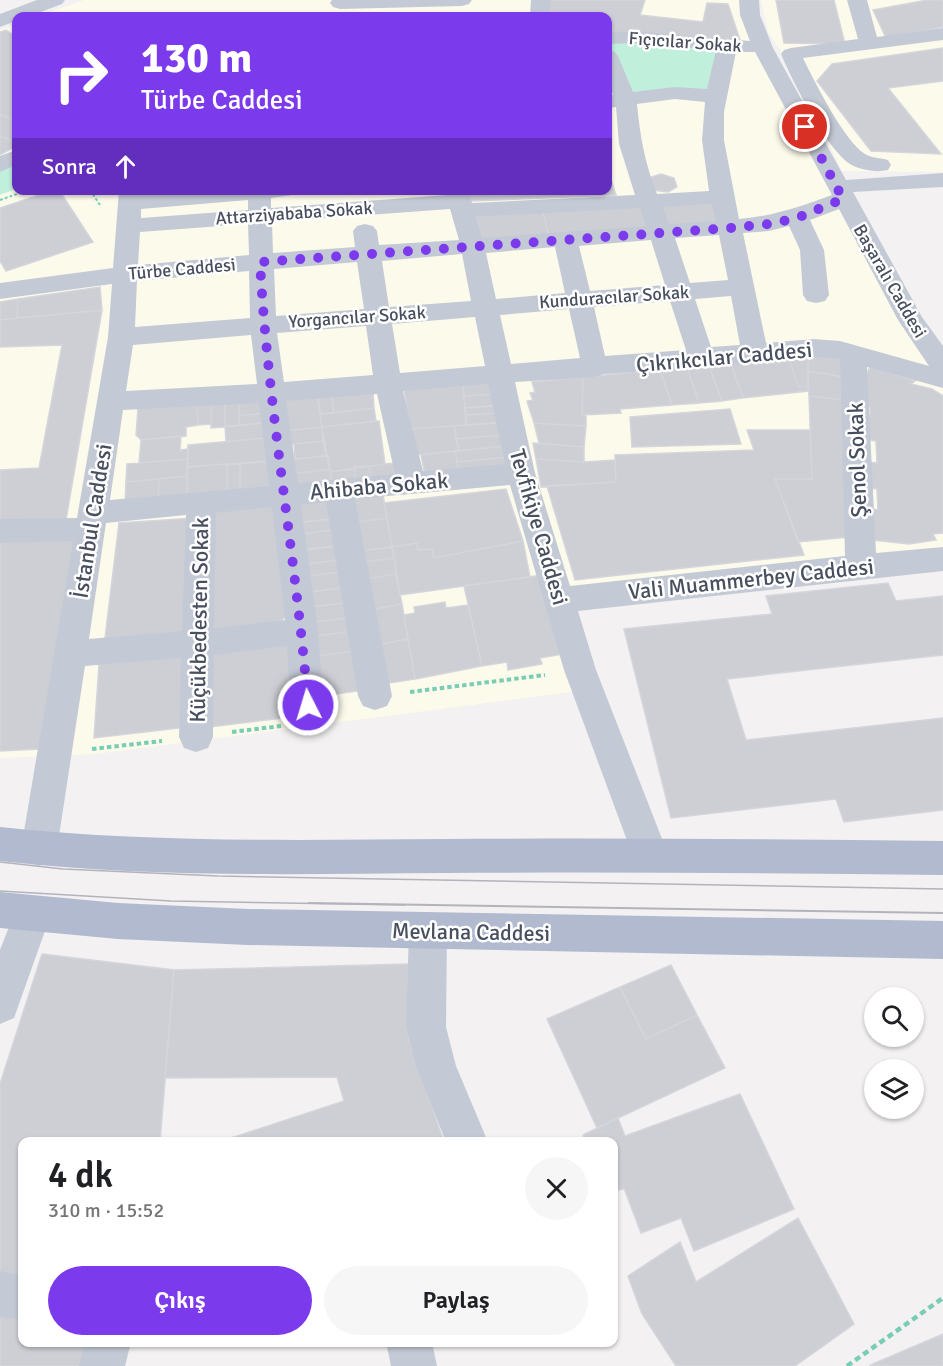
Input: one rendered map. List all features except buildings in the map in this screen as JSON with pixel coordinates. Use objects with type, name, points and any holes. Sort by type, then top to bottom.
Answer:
[{"type":"main road","points":[[0,844],[39,849],[204,857],[650,854],[943,858]]},
{"type":"main road","name":"Mevlana Caddesi","points":[[16,912],[186,925],[943,940]]},
{"type":"street","points":[[343,7],[462,0]]},
{"type":"street","name":"Başaralı Caddesi","points":[[749,0],[750,15],[763,48],[911,320],[943,366]]},
{"type":"street","points":[[857,0],[869,44]]},
{"type":"street","points":[[31,12],[62,3]]},
{"type":"street","points":[[880,165],[857,159],[846,146],[814,98],[791,54],[943,34]]},
{"type":"street","name":"Fıçıcılar Sokak","points":[[612,38],[633,37],[763,48]]},
{"type":"street","points":[[727,45],[716,96],[712,130],[722,197],[742,286],[754,354]]},
{"type":"street","points":[[612,76],[643,189],[661,233],[702,359]]},
{"type":"street","points":[[617,101],[675,93],[716,96]]},
{"type":"street","name":"Türbe Caddesi","points":[[0,291],[126,274],[260,262],[769,224],[797,218],[840,193],[900,181],[943,180]]},
{"type":"street","name":"Attarziyababa Sokak","points":[[130,206],[259,200],[650,202],[722,197]]},
{"type":"street","points":[[361,199],[376,315],[388,384],[411,483]]},
{"type":"street","points":[[259,200],[263,324],[302,631],[308,705]]},
{"type":"street","name":"Tevfikiye Caddesi","points":[[460,201],[502,376],[521,473],[580,670],[650,854]]},
{"type":"street","name":"İstanbul Caddesi","points":[[39,849],[121,337],[130,206]]},
{"type":"street","points":[[797,218],[812,250],[816,295]]},
{"type":"street","points":[[565,239],[595,368]]},
{"type":"street","name":"Kunduracılar Sokak","points":[[485,307],[742,286]]},
{"type":"street","name":"Yorgancılar Sokak","points":[[121,337],[485,307]]},
{"type":"street","name":"Çıkrıkcılar Caddesi","points":[[111,402],[502,376],[826,348],[943,379]]},
{"type":"street","name":"Şenol Sokak","points":[[853,354],[861,566]]},
{"type":"street","name":"Ahibaba Sokak","points":[[0,531],[92,521],[201,503],[521,473]]},
{"type":"street","points":[[339,490],[375,696]]},
{"type":"street","name":"Küçükbedesten Sokak","points":[[196,737],[201,503]]},
{"type":"street","name":"Vali Muammerbey Caddesi","points":[[560,600],[943,559]]},
{"type":"street","points":[[70,654],[302,631]]},
{"type":"street","points":[[0,1004],[16,912]]},
{"type":"street","points":[[428,931],[426,1027],[436,1066],[465,1137]]},
{"type":"street","points":[[0,1294],[18,1296]]},
{"type":"street","points":[[102,1366],[107,1347]]},
{"type":"street","points":[[410,1347],[414,1366]]},
{"type":"path","points":[[847,1366],[943,1298]]},
{"type":"shaded area","points":[[84,0],[748,0],[754,43],[943,371],[943,556],[563,592],[594,689],[95,754],[0,758],[0,30],[12,26],[12,195],[612,195],[612,12],[50,12]]},
{"type":"shaded area","points":[[761,0],[943,0],[943,172],[842,171],[789,63],[768,32]]},
{"type":"green space","points":[[634,40],[721,47],[713,92],[629,96],[612,52],[612,42]]},
{"type":"green space","points":[[12,162],[12,190],[0,195],[0,168]]},
{"type":"tram line","points":[[0,862],[63,869],[218,876],[943,889]]},
{"type":"tram line","points":[[0,891],[171,901],[405,905]]},
{"type":"tram line","points":[[309,903],[943,913]]},
{"type":"route","points":[[308,705],[302,631],[263,324],[260,262],[730,228],[769,224],[797,218],[843,199],[805,127]]}]
